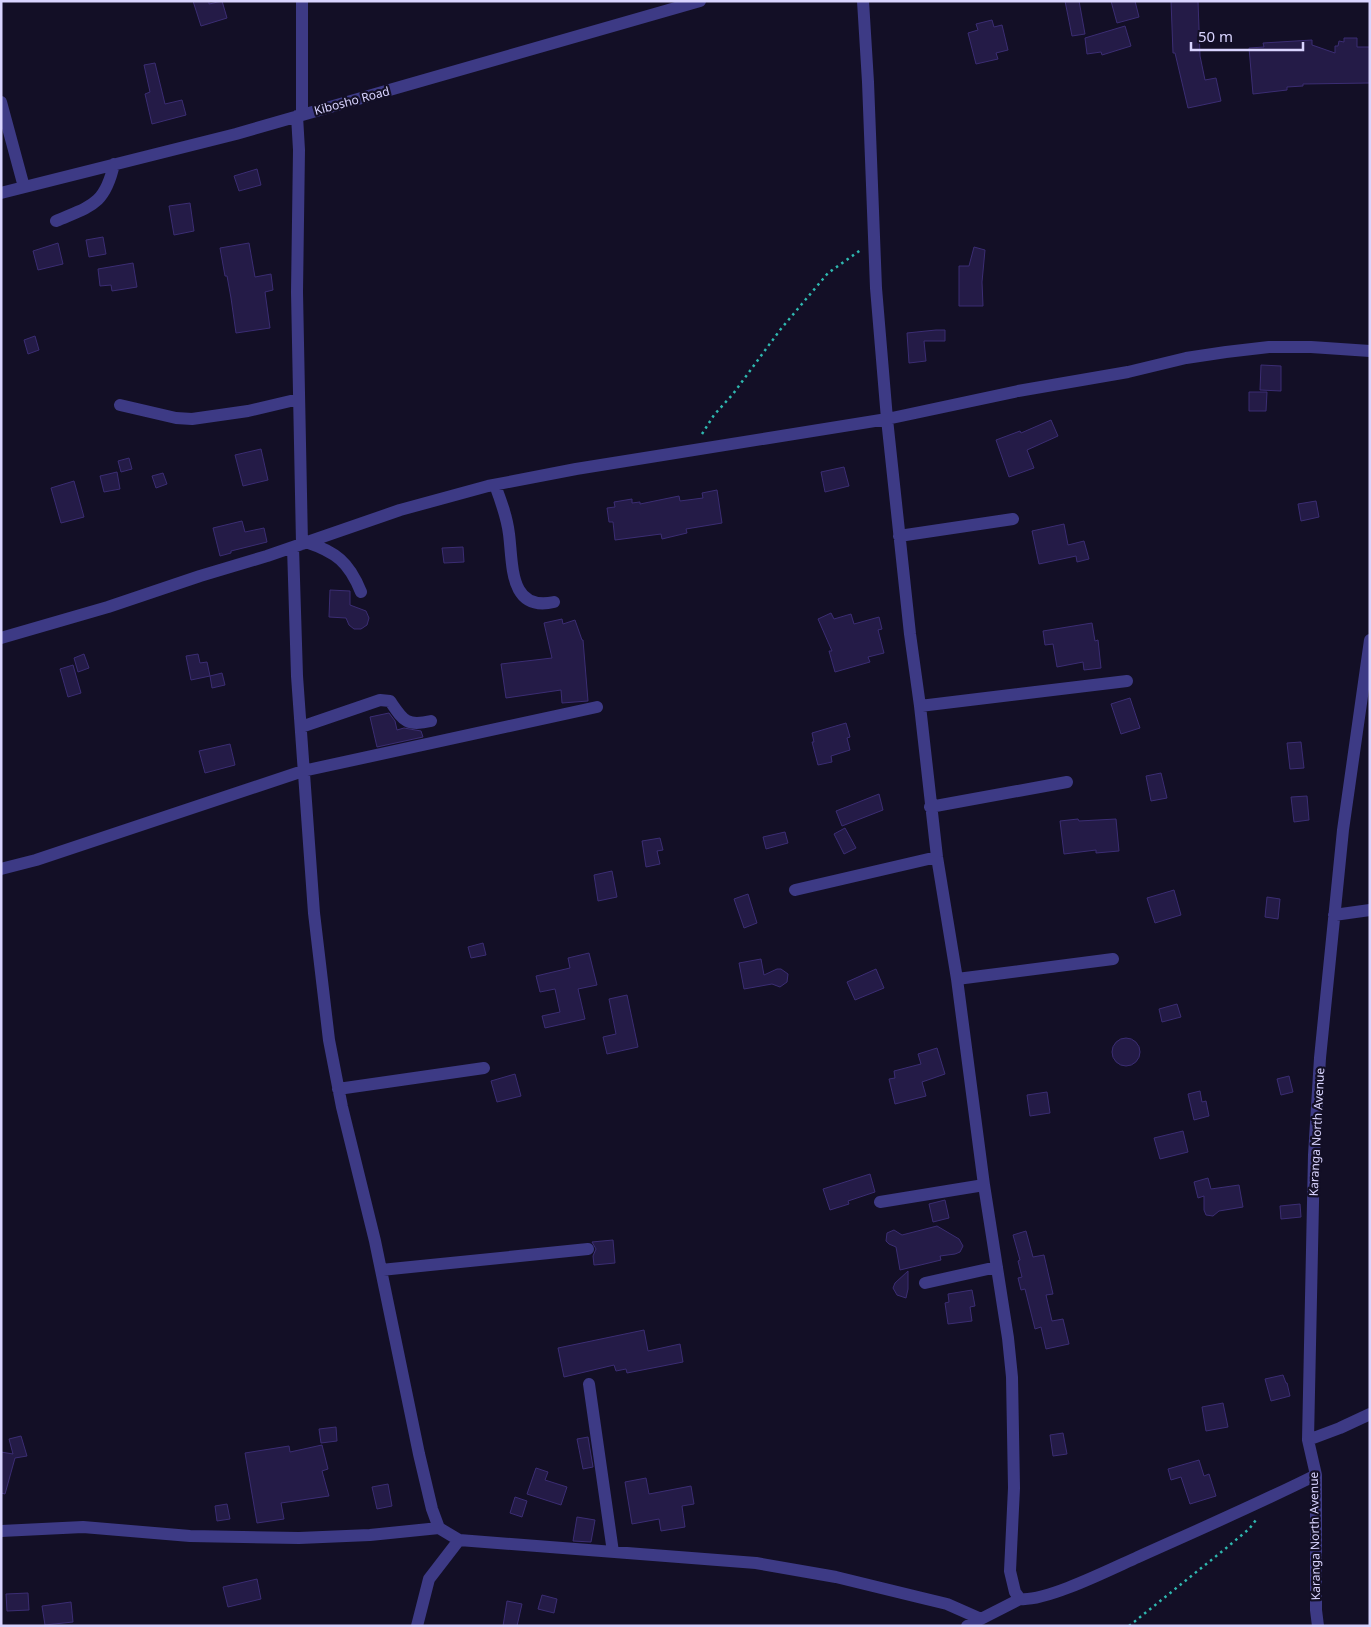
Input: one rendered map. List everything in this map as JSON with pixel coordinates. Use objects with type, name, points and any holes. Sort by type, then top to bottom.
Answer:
[{"type":"street","points":[[302,1],[297,284],[300,544],[294,610],[303,771],[314,914],[320,976],[338,1089],[381,1270],[419,1454],[432,1509],[439,1528]]},
{"type":"street","name":"Kibosho Road","points":[[1,193],[236,134],[700,1]]},
{"type":"street","points":[[864,1],[876,288],[887,419],[930,807],[957,979],[984,1184],[1008,1338],[1012,1377],[1014,1488],[1010,1571],[1014,1592],[1020,1599]]},
{"type":"street","points":[[1,102],[24,188]]},
{"type":"street","points":[[56,221],[100,199],[111,178],[114,164]]},
{"type":"street","points":[[1,638],[108,607],[267,556],[400,510],[495,485],[576,469],[887,419],[1018,391],[1128,372],[1186,358],[1226,352],[1286,347],[1370,351]]},
{"type":"street","points":[[120,405],[176,418],[192,419],[299,399]]},
{"type":"street","points":[[495,485],[506,520],[514,575],[520,593],[537,604],[554,602]]},
{"type":"street","points":[[899,536],[1014,519]]},
{"type":"street","points":[[300,544],[333,554],[347,564],[361,592]]},
{"type":"street","name":"Karanga North Avenue","points":[[1318,1626],[1316,1610],[1316,1475],[1308,1440],[1314,1155],[1320,1058],[1343,830],[1370,640]]},
{"type":"street","points":[[920,706],[1126,681]]},
{"type":"street","points":[[301,727],[380,700],[390,701],[400,715],[409,723],[414,724],[431,720]]},
{"type":"street","points":[[1,869],[45,857],[303,771],[597,707]]},
{"type":"street","points":[[930,807],[1067,782]]},
{"type":"street","points":[[795,890],[937,857]]},
{"type":"street","points":[[1334,915],[1370,910]]},
{"type":"street","points":[[957,979],[1113,959]]},
{"type":"street","points":[[338,1089],[484,1068]]},
{"type":"street","points":[[880,1202],[984,1184]]},
{"type":"street","points":[[381,1270],[588,1249]]},
{"type":"street","points":[[925,1283],[997,1267]]},
{"type":"street","points":[[589,1384],[614,1552]]},
{"type":"street","points":[[1308,1440],[1370,1414]]},
{"type":"street","points":[[967,1626],[1020,1599],[1028,1600],[1041,1597],[1096,1576],[1316,1475]]},
{"type":"street","points":[[1,1531],[84,1527],[190,1536],[299,1538],[370,1535],[439,1528],[460,1540],[756,1563],[836,1577],[947,1604],[981,1619]]},
{"type":"street","points":[[416,1626],[429,1579],[460,1540]]},
{"type":"path","points":[[694,451],[714,415],[733,394],[780,330],[828,273],[874,242]]},
{"type":"path","points":[[1128,1626],[1226,1549],[1249,1529],[1257,1518]]},
{"type":"building","points":[[193,1],[209,1],[209,4],[222,1],[227,18],[201,26]]},
{"type":"building","points":[[1065,1],[1079,1],[1085,34],[1072,36]]},
{"type":"building","points":[[1111,1],[1135,1],[1139,17],[1117,23]]},
{"type":"building","points":[[1171,1],[1198,1],[1200,56],[1205,80],[1216,78],[1221,101],[1188,108],[1175,53],[1173,53]]},
{"type":"building","points":[[992,20],[994,27],[1002,25],[1008,50],[996,53],[998,59],[976,64],[968,33],[978,30],[976,24]]},
{"type":"building","points":[[1125,26],[1131,46],[1102,55],[1101,52],[1087,54],[1085,38]]},
{"type":"building","points":[[1344,38],[1357,38],[1357,47],[1370,47],[1370,83],[1303,84],[1303,86],[1287,87],[1287,90],[1253,94],[1249,48],[1264,47],[1263,43],[1312,40],[1312,45],[1335,53],[1335,46],[1338,46],[1339,41],[1344,42]]},
{"type":"building","points":[[155,63],[165,104],[182,100],[186,115],[152,124],[145,94],[150,92],[144,65]]},
{"type":"building","points":[[257,169],[261,185],[239,191],[234,176]]},
{"type":"building","points":[[190,203],[194,231],[174,235],[169,206]]},
{"type":"building","points":[[103,237],[106,254],[89,257],[86,240]]},
{"type":"building","points":[[58,243],[63,264],[38,270],[33,251]]},
{"type":"building","points":[[249,243],[255,277],[271,274],[273,290],[265,292],[270,328],[236,333],[227,276],[225,276],[220,248]]},
{"type":"building","points":[[974,247],[985,250],[982,282],[983,306],[959,306],[959,266],[969,266]]},
{"type":"building","points":[[133,263],[137,287],[112,291],[111,285],[100,286],[98,269]]},
{"type":"building","points":[[945,330],[945,341],[924,341],[926,361],[909,363],[907,333]]},
{"type":"building","points":[[35,336],[39,350],[28,354],[24,340]]},
{"type":"building","points":[[1261,365],[1281,366],[1281,391],[1260,390]]},
{"type":"building","points":[[1249,392],[1267,392],[1266,411],[1249,411]]},
{"type":"building","points":[[1051,420],[1058,436],[1027,450],[1034,468],[1009,477],[996,440],[1020,431],[1021,433]]},
{"type":"building","points":[[261,449],[268,480],[243,486],[235,455]]},
{"type":"building","points":[[129,458],[132,469],[121,472],[118,461]]},
{"type":"building","points":[[844,467],[849,486],[825,492],[821,472]]},
{"type":"building","points":[[117,472],[120,489],[104,492],[100,476]]},
{"type":"building","points":[[163,473],[167,484],[156,488],[152,476]]},
{"type":"building","points":[[74,481],[84,517],[61,523],[51,488]]},
{"type":"building","points":[[717,490],[722,523],[686,529],[687,533],[662,539],[661,534],[615,540],[613,522],[609,522],[607,508],[615,507],[614,502],[632,499],[632,503],[640,502],[640,504],[679,496],[680,501],[703,498],[702,493]]},
{"type":"building","points":[[1316,501],[1319,517],[1301,521],[1298,504]]},
{"type":"building","points":[[242,521],[245,532],[264,528],[267,542],[231,551],[231,553],[220,556],[213,528]]},
{"type":"building","points":[[1064,524],[1068,545],[1084,541],[1089,559],[1077,562],[1076,556],[1039,564],[1032,531]]},
{"type":"building","points":[[463,547],[464,562],[444,563],[442,548]]},
{"type":"building","points":[[330,590],[350,591],[350,605],[366,611],[369,618],[367,625],[361,629],[354,629],[349,625],[346,618],[329,617]]},
{"type":"building","points":[[831,613],[834,619],[851,614],[854,624],[879,617],[882,629],[878,630],[884,653],[868,657],[870,662],[835,672],[829,651],[832,651],[818,619]]},
{"type":"building","points":[[562,619],[563,624],[575,620],[583,640],[588,701],[562,703],[561,690],[506,698],[501,664],[552,658],[544,623]]},
{"type":"building","points":[[1092,623],[1095,641],[1098,640],[1101,668],[1084,670],[1083,662],[1057,667],[1053,644],[1045,645],[1043,631]]},
{"type":"building","points":[[84,654],[89,668],[78,672],[74,658]]},
{"type":"building","points":[[198,654],[200,663],[207,662],[210,676],[191,680],[186,656]]},
{"type":"building","points":[[73,665],[81,693],[68,697],[60,669]]},
{"type":"building","points":[[222,673],[225,685],[212,688],[210,676]]},
{"type":"building","points":[[1130,698],[1140,728],[1121,734],[1111,704]]},
{"type":"building","points":[[389,713],[395,721],[397,730],[404,728],[421,731],[423,737],[377,747],[370,717]]},
{"type":"building","points":[[846,723],[850,737],[847,738],[850,750],[831,756],[832,762],[818,765],[812,742],[814,742],[812,733]]},
{"type":"building","points":[[1301,742],[1304,768],[1290,769],[1287,743]]},
{"type":"building","points":[[230,744],[235,765],[205,773],[199,751]]},
{"type":"building","points":[[1161,773],[1167,798],[1151,801],[1146,776]]},
{"type":"building","points":[[879,794],[883,810],[842,826],[836,811]]},
{"type":"building","points":[[1307,796],[1309,820],[1294,822],[1291,797]]},
{"type":"building","points":[[1078,819],[1079,821],[1116,819],[1119,851],[1096,853],[1096,850],[1064,854],[1060,821]]},
{"type":"building","points":[[845,828],[856,848],[844,854],[834,834]]},
{"type":"building","points":[[785,832],[788,843],[766,849],[763,837]]},
{"type":"building","points":[[660,838],[663,850],[657,851],[660,864],[646,867],[642,841]]},
{"type":"building","points":[[612,871],[617,897],[598,901],[594,875]]},
{"type":"building","points":[[1174,890],[1181,915],[1155,923],[1147,898]]},
{"type":"building","points":[[748,894],[757,923],[744,928],[734,899]]},
{"type":"building","points":[[1267,897],[1280,899],[1278,919],[1265,917]]},
{"type":"building","points":[[483,943],[486,955],[471,958],[468,947]]},
{"type":"building","points":[[589,953],[597,985],[578,989],[585,1019],[545,1028],[542,1016],[560,1012],[555,989],[540,992],[536,976],[570,968],[568,958]]},
{"type":"building","points":[[761,959],[764,975],[781,969],[788,974],[787,982],[780,987],[772,984],[744,989],[739,963]]},
{"type":"building","points":[[876,969],[884,988],[855,1000],[847,982]]},
{"type":"building","points":[[627,995],[638,1047],[607,1054],[603,1037],[616,1034],[609,999]]},
{"type":"building","points":[[1177,1004],[1181,1017],[1162,1022],[1159,1009]]},
{"type":"building","points":[[1126,1038],[1136,1042],[1140,1052],[1136,1062],[1126,1066],[1116,1062],[1112,1052],[1116,1042]]},
{"type":"building","points":[[937,1048],[945,1074],[922,1082],[926,1096],[895,1104],[889,1079],[895,1078],[894,1071],[921,1064],[918,1054]]},
{"type":"building","points":[[515,1074],[521,1096],[497,1102],[491,1081]]},
{"type":"building","points":[[1289,1076],[1293,1092],[1281,1095],[1277,1079]]},
{"type":"building","points":[[1200,1091],[1202,1102],[1206,1101],[1209,1116],[1194,1120],[1188,1094]]},
{"type":"building","points":[[1047,1092],[1050,1113],[1030,1116],[1027,1095]]},
{"type":"building","points":[[1183,1131],[1188,1152],[1160,1159],[1154,1138]]},
{"type":"building","points":[[870,1174],[875,1192],[848,1201],[849,1204],[830,1210],[823,1189]]},
{"type":"building","points":[[1208,1178],[1211,1189],[1239,1185],[1243,1207],[1219,1211],[1213,1216],[1206,1215],[1204,1196],[1198,1198],[1194,1182]]},
{"type":"building","points":[[945,1200],[949,1218],[933,1222],[929,1204]]},
{"type":"building","points":[[1300,1204],[1301,1217],[1281,1219],[1280,1206]]},
{"type":"building","points":[[937,1226],[959,1239],[963,1246],[960,1252],[940,1256],[941,1260],[900,1270],[896,1247],[886,1241],[887,1233],[894,1230],[902,1235]]},
{"type":"building","points":[[1026,1231],[1033,1257],[1044,1255],[1053,1294],[1046,1295],[1052,1321],[1063,1319],[1069,1344],[1046,1349],[1041,1327],[1035,1329],[1025,1289],[1021,1290],[1018,1278],[1022,1277],[1018,1261],[1020,1260],[1013,1235]]},
{"type":"building","points":[[613,1240],[615,1263],[594,1265],[593,1256],[596,1249],[592,1242]]},
{"type":"building","points":[[908,1271],[906,1298],[897,1295],[893,1288],[895,1283]]},
{"type":"building","points":[[972,1290],[975,1306],[970,1307],[972,1321],[948,1324],[945,1303],[949,1302],[948,1294]]},
{"type":"building","points":[[644,1330],[648,1351],[680,1344],[683,1362],[627,1373],[626,1369],[616,1371],[614,1365],[564,1377],[558,1348]]},
{"type":"building","points":[[1283,1375],[1290,1396],[1271,1401],[1265,1379]]},
{"type":"building","points":[[1223,1403],[1228,1427],[1206,1431],[1202,1407]]},
{"type":"building","points":[[336,1427],[337,1441],[321,1443],[319,1429]]},
{"type":"building","points":[[1063,1433],[1067,1454],[1053,1456],[1050,1435]]},
{"type":"building","points":[[21,1436],[27,1456],[15,1458],[5,1494],[1,1493],[1,1452],[13,1454],[9,1439]]},
{"type":"building","points":[[588,1437],[593,1467],[583,1469],[577,1439]]},
{"type":"building","points":[[322,1445],[328,1469],[322,1471],[329,1496],[281,1503],[284,1519],[257,1523],[245,1453],[289,1446],[290,1452]]},
{"type":"building","points":[[1199,1460],[1204,1476],[1209,1474],[1216,1496],[1190,1504],[1181,1477],[1171,1480],[1168,1469]]},
{"type":"building","points":[[536,1468],[548,1472],[545,1480],[567,1487],[561,1505],[527,1494]]},
{"type":"building","points":[[646,1478],[649,1494],[691,1486],[694,1504],[682,1506],[685,1527],[661,1531],[659,1519],[632,1524],[625,1482]]},
{"type":"building","points":[[388,1484],[392,1506],[377,1509],[372,1487]]},
{"type":"building","points":[[515,1497],[527,1501],[522,1517],[510,1513]]},
{"type":"building","points":[[227,1504],[230,1519],[217,1521],[215,1506]]},
{"type":"building","points":[[577,1517],[595,1520],[591,1542],[573,1541]]},
{"type":"building","points":[[257,1579],[261,1599],[228,1607],[223,1587]]},
{"type":"building","points":[[28,1593],[29,1610],[7,1611],[6,1594]]},
{"type":"building","points":[[542,1595],[557,1599],[554,1613],[538,1609]]},
{"type":"building","points":[[507,1601],[522,1604],[517,1626],[503,1626]]},
{"type":"building","points":[[71,1602],[73,1622],[45,1625],[42,1606]]}]
